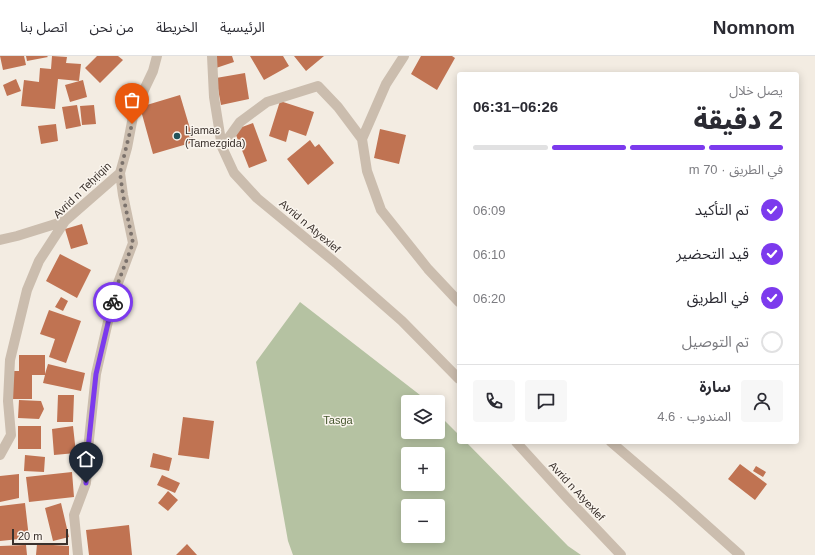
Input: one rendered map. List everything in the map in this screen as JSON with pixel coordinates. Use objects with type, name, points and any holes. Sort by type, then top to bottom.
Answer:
[{"type":"street","name":"Avrid n Teḥṛiqin","points":[[0,455],[11,435],[8,401],[10,360],[27,290],[39,260],[65,221],[120,173],[134,111],[153,71],[157,56]]},
{"type":"street","name":"Avrid n Atyexlef","points":[[212,56],[214,97],[222,147],[234,173],[257,198],[338,264],[402,321],[457,377]]},
{"type":"street","points":[[362,139],[386,84],[404,56]]},
{"type":"street","points":[[222,147],[240,122],[267,102],[318,86],[338,107],[362,139],[367,171],[381,210],[428,269],[457,300]]},
{"type":"street","points":[[78,555],[74,515],[86,483],[96,374],[115,291],[133,243],[120,173]]},
{"type":"street","points":[[0,240],[65,221]]},
{"type":"street","name":"Avrid n Atyexlef","points":[[518,444],[621,555]]},
{"type":"street","points":[[613,444],[740,555]]},
{"type":"green space","name":"Tasga","points":[[300,302],[420,395],[401,395],[401,439],[445,439],[445,421],[457,433],[457,444],[468,444],[568,546],[581,555],[293,555],[288,541],[256,362]]},
{"type":"building","points":[[0,56],[24,56],[26,65],[3,70]]},
{"type":"building","points":[[26,56],[47,56],[48,57],[27,61]]},
{"type":"building","points":[[52,56],[67,57],[66,63],[81,64],[79,81],[58,79],[55,109],[21,106],[24,80],[39,82],[40,68],[51,69]]},
{"type":"building","points":[[97,56],[118,56],[123,60],[100,83],[85,68]]},
{"type":"building","points":[[208,56],[232,56],[234,62],[213,69]]},
{"type":"building","points":[[250,56],[283,56],[289,66],[264,80]]},
{"type":"building","points":[[294,56],[324,56],[306,71]]},
{"type":"building","points":[[421,56],[452,56],[455,58],[437,90],[411,74]]},
{"type":"building","points":[[245,73],[249,99],[221,105],[216,78]]},
{"type":"building","points":[[16,79],[21,91],[7,96],[3,85]]},
{"type":"building","points":[[83,80],[87,97],[70,102],[65,85]]},
{"type":"building","points":[[180,95],[194,142],[153,154],[140,107]]},
{"type":"building","points":[[280,101],[314,112],[306,136],[289,130],[286,142],[269,136]]},
{"type":"building","points":[[77,105],[81,126],[66,129],[62,107]]},
{"type":"building","points":[[94,105],[96,124],[82,125],[80,106]]},
{"type":"building","points":[[253,123],[267,161],[249,168],[234,130]]},
{"type":"building","points":[[56,124],[58,141],[41,144],[38,126]]},
{"type":"building","points":[[380,129],[406,135],[399,164],[374,158]]},
{"type":"building","points":[[310,140],[315,147],[319,144],[334,163],[308,185],[287,159]]},
{"type":"building","points":[[82,224],[88,244],[71,249],[65,229]]},
{"type":"building","points":[[60,254],[91,270],[77,298],[46,281]]},
{"type":"building","points":[[61,297],[68,301],[63,311],[55,307]]},
{"type":"building","points":[[49,310],[81,321],[66,363],[49,357],[55,339],[40,334]]},
{"type":"building","points":[[19,355],[45,355],[45,374],[48,364],[85,373],[81,391],[43,383],[45,375],[32,375],[32,399],[13,399],[13,371],[19,371]]},
{"type":"building","points":[[58,395],[74,395],[73,422],[57,422]]},
{"type":"building","points":[[19,400],[41,401],[44,409],[39,419],[18,418]]},
{"type":"building","points":[[183,417],[214,421],[209,459],[178,455]]},
{"type":"building","points":[[18,426],[41,426],[41,449],[18,449]]},
{"type":"building","points":[[73,426],[76,453],[54,455],[52,429]]},
{"type":"building","points":[[153,453],[172,458],[169,471],[150,467]]},
{"type":"building","points":[[25,455],[45,457],[44,472],[24,471]]},
{"type":"building","points":[[740,464],[767,484],[755,500],[728,479]]},
{"type":"building","points":[[756,466],[766,472],[763,477],[753,471]]},
{"type":"building","points":[[72,472],[74,497],[29,502],[26,477]]},
{"type":"building","points":[[19,474],[19,498],[0,502],[0,476]]},
{"type":"building","points":[[162,475],[180,483],[175,493],[157,485]]},
{"type":"building","points":[[168,491],[178,500],[168,511],[158,503]]},
{"type":"building","points":[[25,503],[29,538],[0,541],[0,506]]},
{"type":"building","points":[[61,503],[69,537],[53,541],[45,508]]},
{"type":"building","points":[[129,525],[132,555],[89,555],[86,530]]},
{"type":"building","points":[[37,544],[69,546],[69,555],[36,555]]},
{"type":"building","points":[[187,544],[197,555],[176,555]]},
{"type":"building","points":[[26,545],[27,555],[0,555],[0,546]]},
{"type":"way so far","points":[[113,302],[115,291],[133,243],[120,173],[132,124]]},
{"type":"place","name":"Ljamaɛ (Tamezgida)","points":[[177,136]]},
{"type":"route","points":[[86,483],[96,374],[113,302]]}]
